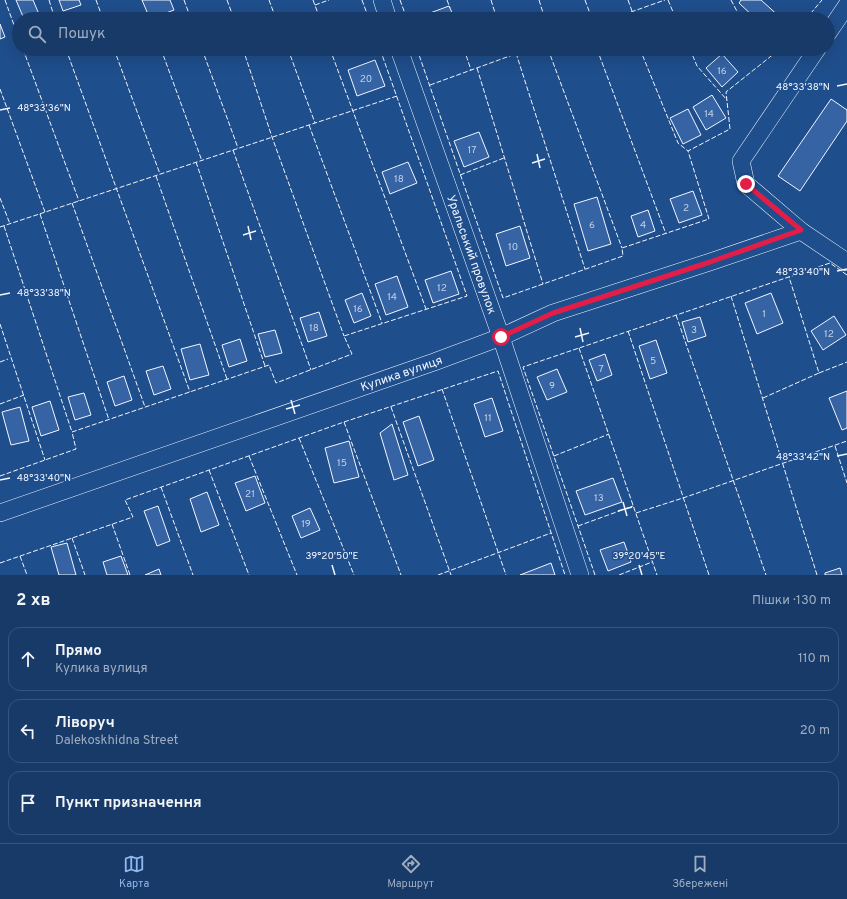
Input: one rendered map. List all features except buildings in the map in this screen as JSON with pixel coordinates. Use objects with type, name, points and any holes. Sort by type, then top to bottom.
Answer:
[{"type":"street","points":[[382,0],[386,12]]},
{"type":"street","points":[[835,23],[847,5]]},
{"type":"street","name":"Уральський провулок","points":[[401,56],[501,337],[580,575]]},
{"type":"street","points":[[813,56],[741,162],[746,184],[801,230],[847,262]]},
{"type":"street","name":"Кулика вулиця","points":[[0,513],[434,362],[501,337],[553,313],[710,262],[801,230]]},
{"type":"fence","points":[[5,0],[12,20]]},
{"type":"fence","points":[[49,0],[53,12]]},
{"type":"fence","points":[[96,0],[100,12]]},
{"type":"fence","points":[[184,0],[188,12]]},
{"type":"fence","points":[[227,0],[231,12]]},
{"type":"fence","points":[[269,0],[273,12]]},
{"type":"fence","points":[[313,0],[317,12]]},
{"type":"fence","points":[[315,5],[329,0]]},
{"type":"fence","points":[[362,0],[366,12]]},
{"type":"fence","points":[[400,0],[404,12]]},
{"type":"fence","points":[[447,0],[450,8]]},
{"type":"fence","points":[[491,0],[495,12]]},
{"type":"fence","points":[[539,0],[543,12]]},
{"type":"fence","points":[[585,0],[589,12]]},
{"type":"fence","points":[[628,0],[632,11]]},
{"type":"fence","points":[[631,12],[665,0]]},
{"type":"fence","points":[[668,0],[673,12]]},
{"type":"fence","points":[[731,0],[737,12]]},
{"type":"fence","points":[[812,12],[822,0]]},
{"type":"fence","points":[[26,56],[79,201]]},
{"type":"fence","points":[[69,56],[190,392]]},
{"type":"fence","points":[[117,56],[160,174]]},
{"type":"fence","points":[[164,56],[202,161]]},
{"type":"fence","points":[[205,56],[238,148]]},
{"type":"fence","points":[[245,56],[272,137],[344,336]]},
{"type":"fence","points":[[291,56],[315,123]]},
{"type":"fence","points":[[333,56],[426,309]]},
{"type":"fence","points":[[0,476],[76,449],[72,432],[269,365],[276,383],[352,354],[344,336],[467,296],[382,56]]},
{"type":"fence","points":[[419,56],[503,298],[623,256],[622,248],[709,219],[688,151],[730,129],[726,92],[771,56]]},
{"type":"fence","points":[[466,56],[471,70]]},
{"type":"fence","points":[[430,85],[510,56]]},
{"type":"fence","points":[[517,56],[585,269]]},
{"type":"fence","points":[[551,56],[622,248]]},
{"type":"fence","points":[[600,56],[666,234]]},
{"type":"fence","points":[[643,56],[678,143],[688,151]]},
{"type":"fence","points":[[693,56],[697,66],[727,100]]},
{"type":"fence","points":[[477,68],[543,284]]},
{"type":"fence","points":[[0,89],[45,212]]},
{"type":"fence","points":[[0,227],[397,96]]},
{"type":"fence","points":[[309,125],[382,323]]},
{"type":"fence","points":[[233,150],[311,370]]},
{"type":"fence","points":[[460,175],[504,158]]},
{"type":"fence","points":[[196,162],[265,366]]},
{"type":"fence","points":[[156,176],[227,379]]},
{"type":"fence","points":[[0,198],[10,224]]},
{"type":"fence","points":[[72,203],[145,407]]},
{"type":"fence","points":[[40,214],[109,420]]},
{"type":"fence","points":[[4,226],[72,432]]},
{"type":"fence","points":[[595,575],[523,367],[830,263],[847,275]]},
{"type":"fence","points":[[763,398],[819,373],[789,277]]},
{"type":"fence","points":[[731,296],[817,575]]},
{"type":"fence","points":[[676,315],[766,575]]},
{"type":"fence","points":[[0,324],[45,460]]},
{"type":"fence","points":[[628,331],[709,575]]},
{"type":"fence","points":[[579,348],[657,575]]},
{"type":"fence","points":[[0,362],[8,359]]},
{"type":"fence","points":[[819,373],[847,362]]},
{"type":"fence","points":[[0,563],[133,517],[125,500],[344,422],[498,371],[565,575]]},
{"type":"fence","points":[[442,389],[506,575]]},
{"type":"fence","points":[[0,404],[24,395]]},
{"type":"fence","points":[[391,407],[451,575]]},
{"type":"fence","points":[[344,422],[401,575]]},
{"type":"fence","points":[[554,456],[609,434]]},
{"type":"fence","points":[[299,438],[354,575]]},
{"type":"fence","points":[[636,513],[847,441]]},
{"type":"fence","points":[[835,446],[847,483]]},
{"type":"fence","points":[[249,456],[297,575]]},
{"type":"fence","points":[[209,470],[249,575]]},
{"type":"fence","points":[[161,487],[193,575]]},
{"type":"fence","points":[[578,526],[633,506]]},
{"type":"fence","points":[[112,524],[130,575]]},
{"type":"fence","points":[[438,575],[551,533]]},
{"type":"fence","points":[[72,538],[85,575]]},
{"type":"fence","points":[[20,556],[27,575]]},
{"type":"fence","points":[[619,575],[652,562]]},
{"type":"route","points":[[501,337],[553,313],[710,262],[801,230],[746,184]]}]
